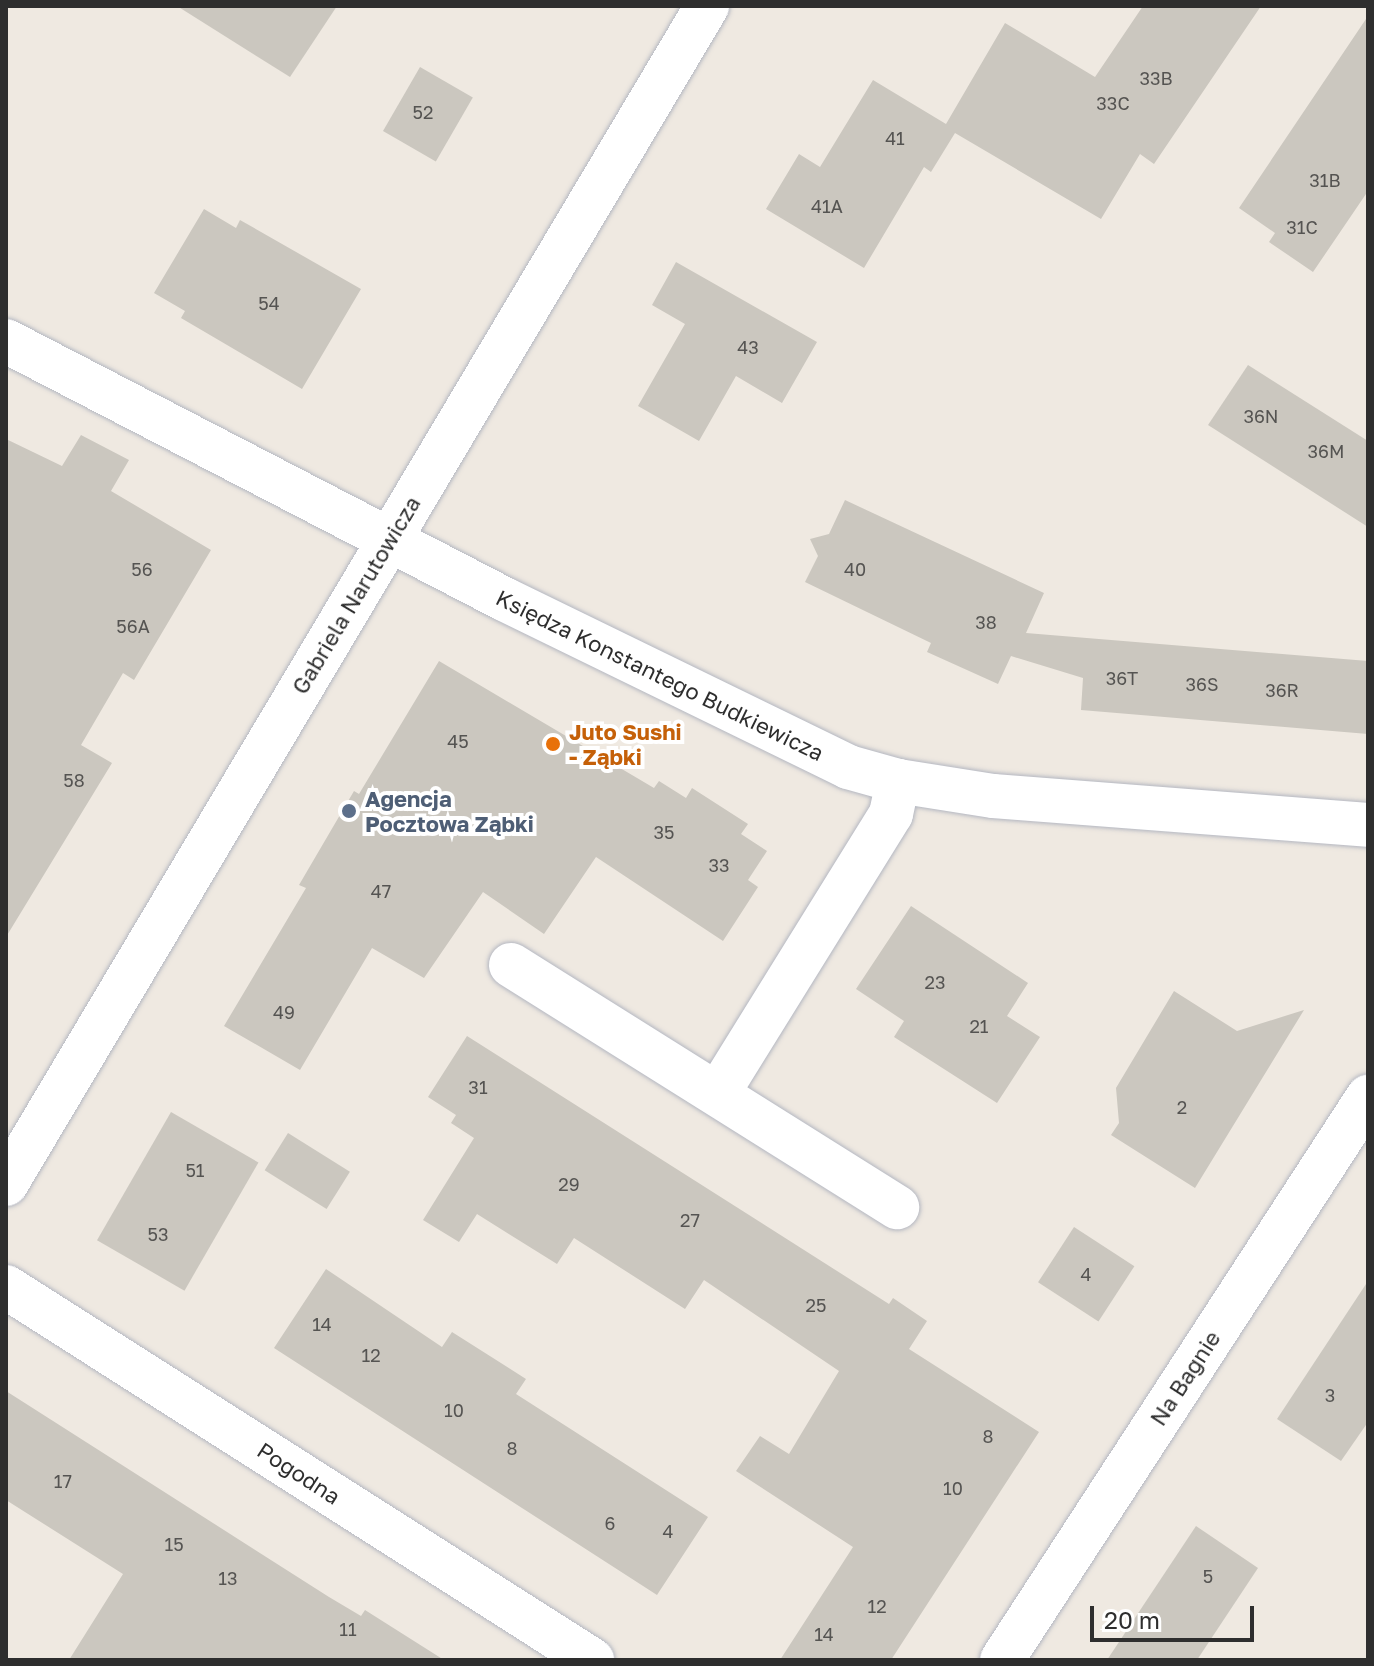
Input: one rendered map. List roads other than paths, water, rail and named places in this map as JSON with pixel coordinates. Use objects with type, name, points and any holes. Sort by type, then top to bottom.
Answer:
[{"type":"street","name":"Gabriela Narutowicza","points":[[6,1184],[707,6]]},
{"type":"street","name":"Księdza Konstantego Budkiewicza","points":[[6,341],[389,539],[818,754],[898,781],[993,796],[1368,825]]},
{"type":"street","points":[[718,1093],[891,814],[898,781]]},
{"type":"street","points":[[511,965],[897,1207]]},
{"type":"street","name":"Na Bagnie","points":[[1002,1660],[1368,1097]]},
{"type":"street","name":"Pogodna","points":[[6,1287],[592,1660]]},
{"type":"place","name":"Juto Sushi - Ząbki","points":[[553,744]]},
{"type":"place","name":"Agencja Pocztowa Ząbki","points":[[349,811]]}]
